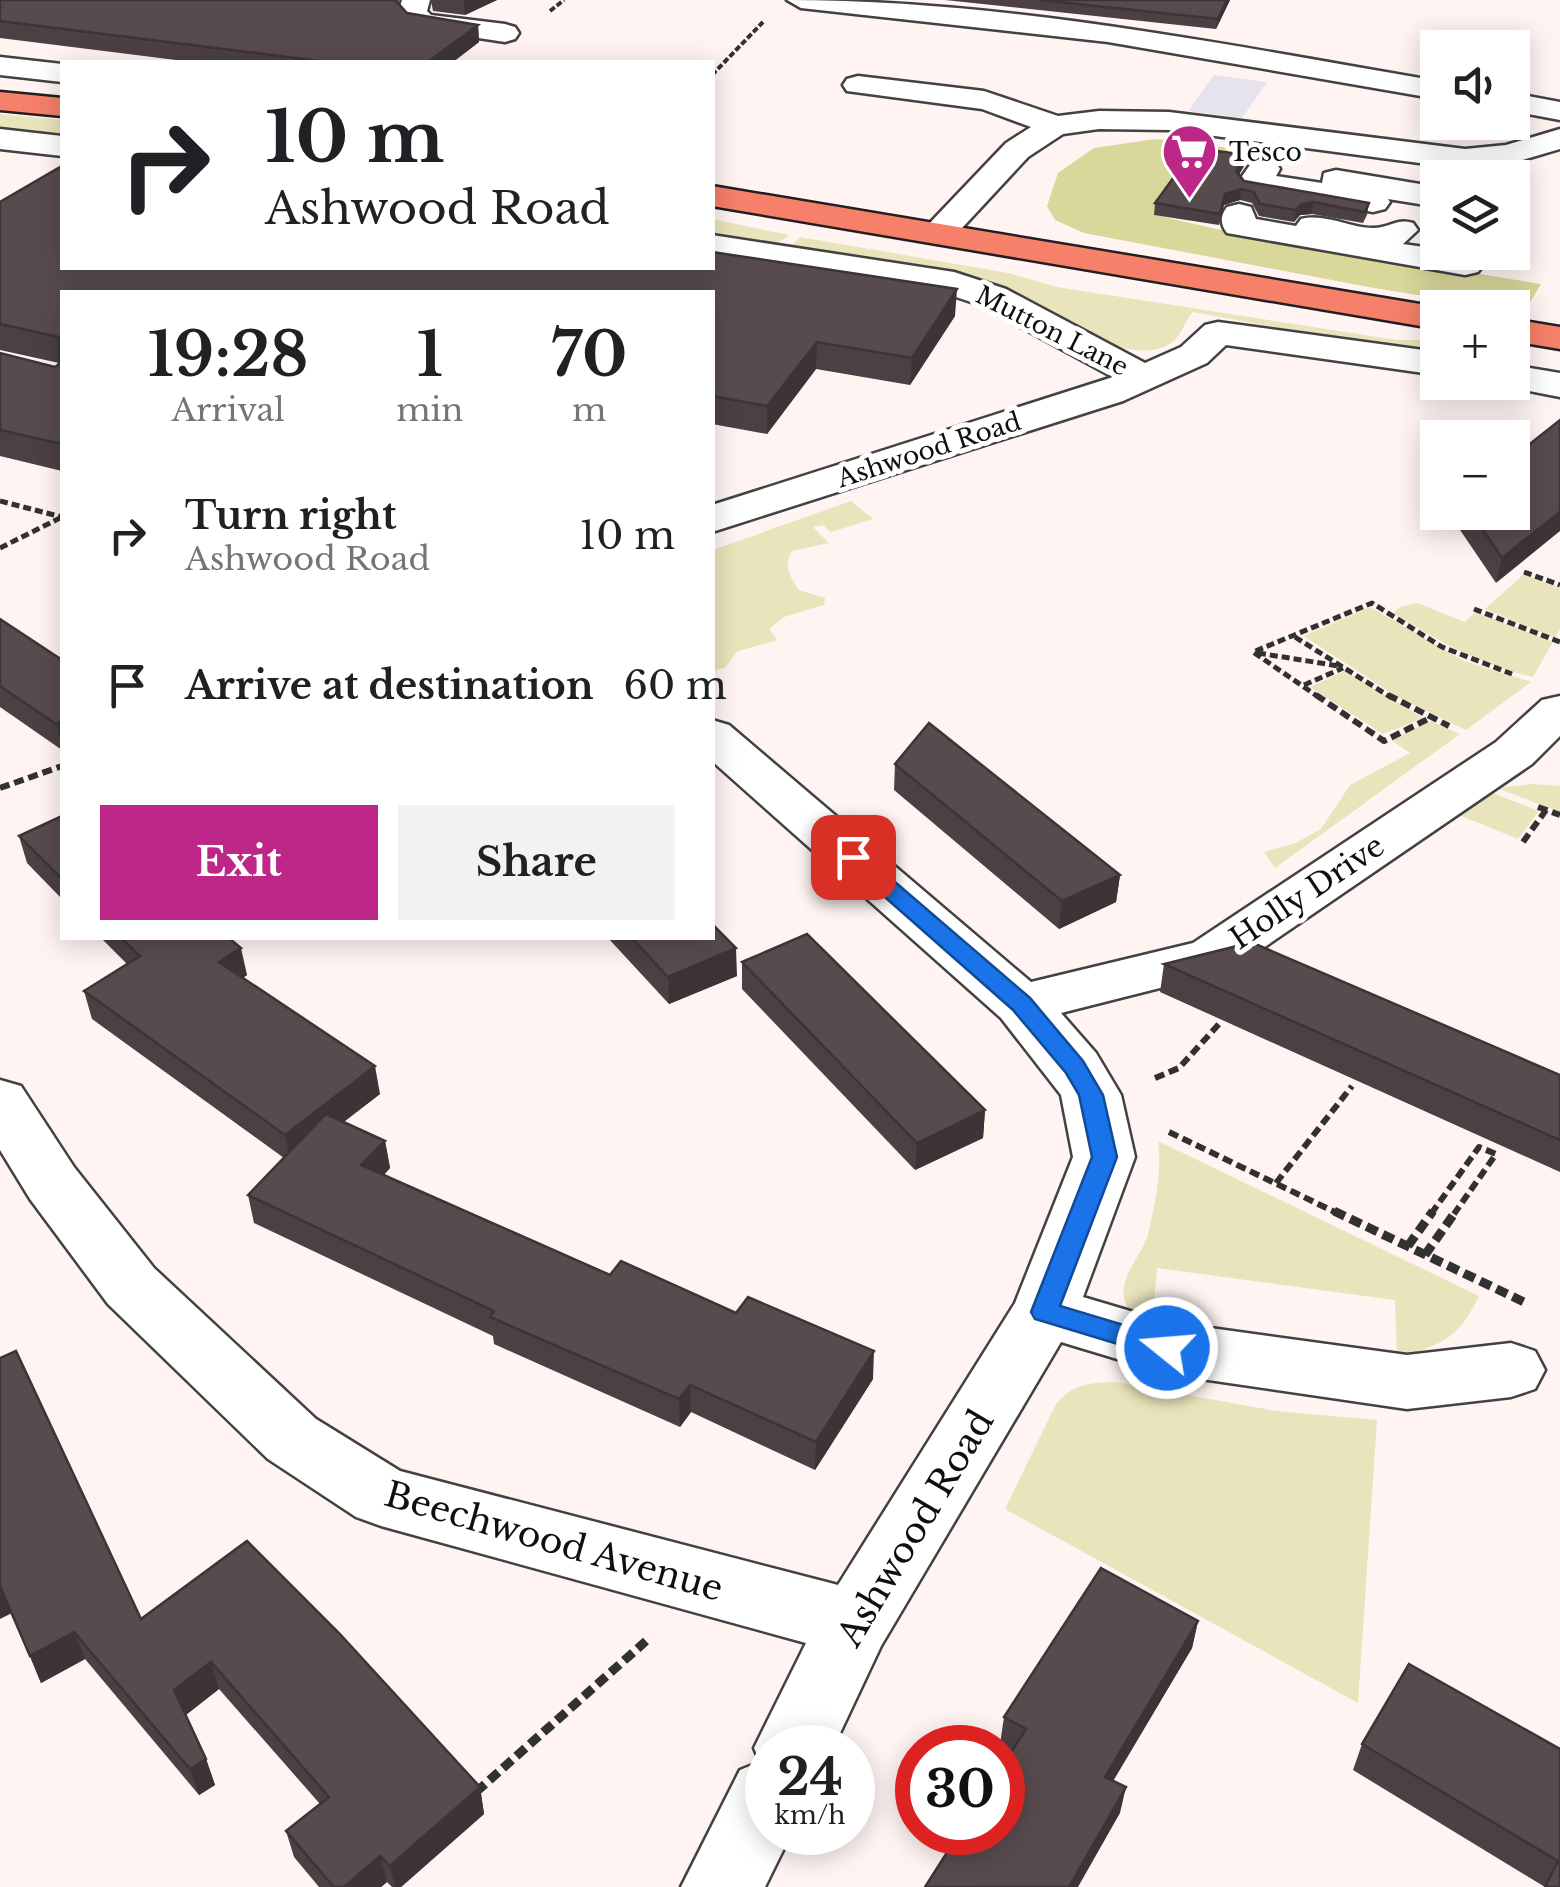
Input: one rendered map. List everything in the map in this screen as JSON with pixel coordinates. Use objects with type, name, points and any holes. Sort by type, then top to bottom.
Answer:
[{"type":"main road","points":[[0,101],[60,107]]},
{"type":"main road","name":"Mutton Lane","points":[[715,197],[1420,315]]},
{"type":"main road","points":[[1530,333],[1560,338]]},
{"type":"street","points":[[416,0],[412,13],[422,22],[504,33]]},
{"type":"street","points":[[801,0],[1108,33],[1420,87]]},
{"type":"street","points":[[0,66],[60,73]]},
{"type":"street","points":[[858,85],[984,99],[1021,108],[1054,126]]},
{"type":"street","points":[[1530,105],[1560,111]]},
{"type":"street","points":[[938,234],[1016,150],[1054,126],[1099,120],[1170,121],[1257,179],[1414,216]]},
{"type":"street","points":[[0,138],[55,145]]},
{"type":"street","points":[[1497,160],[1560,140]]},
{"type":"street","points":[[0,171],[55,145]]},
{"type":"street","points":[[1257,179],[1420,174]]},
{"type":"street","points":[[1257,179],[1239,226],[1414,216]]},
{"type":"street","points":[[1257,179],[1414,216]]},
{"type":"street","name":"Mutton Lane","points":[[715,245],[941,280],[992,297],[1145,378],[1194,356],[1218,333],[1420,361]]},
{"type":"street","name":"Ashwood Road","points":[[715,518],[1109,393],[1145,378]]},
{"type":"street","points":[[1530,380],[1560,385]]},
{"type":"street","name":"Holly Drive","points":[[1021,1004],[1211,957],[1514,753],[1543,694]]},
{"type":"street","name":"Ashwood Road","points":[[715,738],[1021,1004],[1075,1067],[1091,1095],[1104,1157],[1044,1312],[856,1623],[805,1725]]},
{"type":"street","name":"Beechwood Avenue","points":[[0,1101],[52,1183],[131,1286],[292,1439],[381,1496],[856,1623]]},
{"type":"street","points":[[1044,1312],[1167,1348],[1408,1382],[1511,1370]]},
{"type":"street","points":[[722,1887],[745,1842]]},
{"type":"path","points":[[715,72],[765,20]]},
{"type":"path","points":[[0,502],[60,517]]},
{"type":"path","points":[[0,548],[60,518]]},
{"type":"path","points":[[1524,572],[1560,585]]},
{"type":"path","points":[[1253,652],[1372,603],[1460,656],[1543,694]]},
{"type":"path","points":[[1474,609],[1560,642]]},
{"type":"path","points":[[1294,636],[1430,718],[1514,753]]},
{"type":"path","points":[[1253,652],[1346,667]]},
{"type":"path","points":[[1253,652],[1384,741],[1430,718]]},
{"type":"path","points":[[1303,686],[1346,667]]},
{"type":"path","points":[[0,788],[60,767]]},
{"type":"path","points":[[1523,842],[1546,810]]},
{"type":"path","points":[[1091,1095],[1179,1068],[1219,1024]]},
{"type":"path","points":[[1276,1184],[1352,1086]]},
{"type":"path","points":[[1091,1095],[1524,1302]]},
{"type":"path","points":[[1408,1246],[1479,1147],[1496,1154],[1425,1255]]},
{"type":"path","points":[[475,1792],[708,1586]]},
{"type":"shaded area","points":[[1214,75],[1267,82],[1242,118],[1188,111]]},
{"type":"shaded area","points":[[0,114],[60,120],[60,140],[0,132]]},
{"type":"shaded area","points":[[1155,139],[1231,148],[1197,188],[1155,215],[1243,235],[1420,264],[1420,270],[1456,270],[1541,284],[1530,302],[1530,290],[1420,290],[1420,295],[1084,233],[1055,220],[1047,206],[1058,173],[1094,148]]},
{"type":"shaded area","points":[[715,220],[789,235],[773,244],[715,237]]},
{"type":"shaded area","points":[[800,237],[1008,273],[1057,287],[1397,340],[1420,340],[1420,350],[1406,351],[1193,312],[1171,343],[1151,350],[1127,349],[1074,329],[976,279],[788,249]]},
{"type":"shaded area","points":[[851,501],[873,519],[831,532],[823,525],[813,527],[829,543],[792,551],[789,571],[799,590],[825,598],[824,605],[784,617],[769,629],[777,640],[736,652],[726,667],[715,670],[715,549]]},
{"type":"shaded area","points":[[1524,574],[1560,588],[1560,629],[1555,638],[1485,609]]},
{"type":"shaded area","points":[[1417,603],[1465,622],[1475,612],[1553,642],[1533,677],[1514,672],[1461,651],[1393,613]]},
{"type":"shaded area","points":[[1370,607],[1464,661],[1531,682],[1466,730],[1394,695],[1304,636]]},
{"type":"shaded area","points":[[1345,671],[1423,718],[1383,734],[1310,687]]},
{"type":"shaded area","points":[[1431,721],[1460,734],[1275,868],[1264,852],[1296,843],[1321,829],[1350,785],[1410,753],[1391,740]]},
{"type":"shaded area","points":[[1560,786],[1560,812],[1497,788]]},
{"type":"shaded area","points":[[1488,791],[1539,811],[1518,839],[1454,813]]},
{"type":"shaded area","points":[[1158,1141],[1479,1296],[1463,1323],[1447,1338],[1397,1358],[1395,1300],[1157,1268],[1152,1324],[1145,1321],[1129,1309],[1124,1288],[1148,1234],[1158,1176]]},
{"type":"shaded area","points":[[1116,1382],[1276,1411],[1377,1420],[1358,1703],[1005,1509],[1056,1404],[1083,1386]]},
{"type":"building","points":[[0,0],[395,0],[407,13],[478,25],[431,60],[311,60],[0,21]]},
{"type":"building","points":[[1040,0],[1227,0],[1218,19]]},
{"type":"building","points":[[1195,148],[1246,155],[1236,171],[1244,181],[1369,203],[1365,212],[1313,202],[1296,210],[1260,204],[1254,192],[1241,189],[1225,194],[1220,214],[1155,203]]},
{"type":"building","points":[[60,167],[60,270],[715,270],[715,252],[957,289],[912,358],[817,342],[767,406],[715,397],[715,290],[60,290],[60,444],[0,430],[0,353],[55,367],[59,364],[59,337],[0,324],[0,202]]},
{"type":"building","points":[[1560,420],[1560,512],[1502,558],[1483,530],[1530,530],[1530,444]]},
{"type":"building","points":[[0,619],[60,659],[60,722],[56,724],[0,686]]},
{"type":"building","points":[[929,723],[1120,875],[1062,901],[895,764]]},
{"type":"building","points":[[60,817],[60,877],[19,836]]},
{"type":"building","points":[[715,927],[736,948],[668,977],[634,940],[715,940]]},
{"type":"building","points":[[807,934],[985,1110],[917,1143],[742,962]]},
{"type":"building","points":[[123,940],[231,940],[241,948],[219,962],[375,1066],[285,1135],[84,991],[140,956]]},
{"type":"building","points":[[1246,940],[1560,1075],[1560,1140],[1164,964],[1237,946]]},
{"type":"building","points":[[326,1114],[385,1141],[361,1165],[610,1275],[621,1261],[736,1313],[748,1297],[874,1351],[816,1442],[690,1385],[679,1399],[490,1317],[494,1311],[248,1195]]},
{"type":"building","points":[[16,1351],[141,1619],[247,1541],[339,1633],[480,1787],[390,1866],[380,1856],[344,1887],[334,1887],[286,1831],[329,1797],[211,1662],[174,1690],[206,1759],[190,1769],[74,1632],[30,1656],[0,1586],[0,1358]]},
{"type":"building","points":[[1101,1568],[1198,1621],[1105,1777],[1126,1787],[1069,1887],[925,1887],[945,1855],[1025,1855],[1026,1729],[1025,1725],[1004,1717]]},
{"type":"building","points":[[1409,1664],[1560,1749],[1560,1887],[1545,1887],[1558,1861],[1362,1744]]},
{"type":"place","name":"Tesco","points":[[1190,201]]},
{"type":"route","points":[[853,857],[1021,1004],[1075,1067],[1091,1095],[1104,1157],[1044,1312],[1167,1348]]}]
